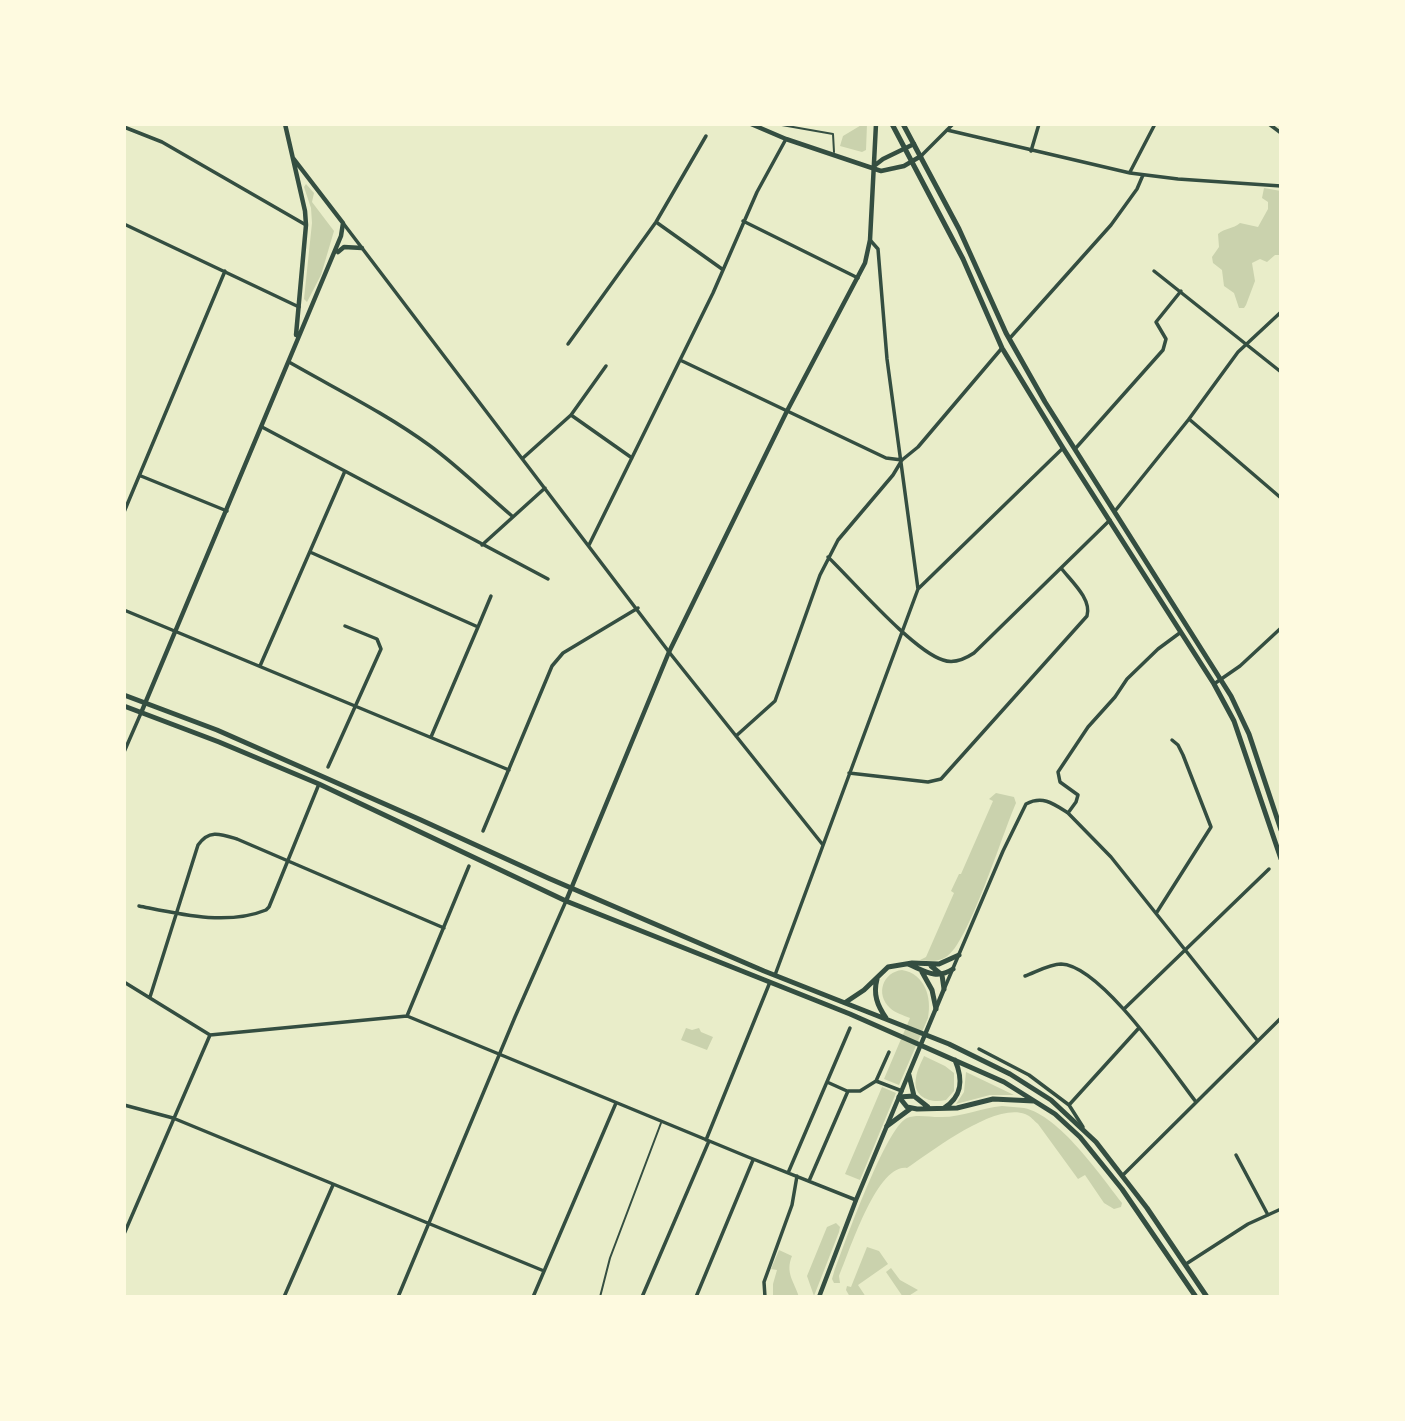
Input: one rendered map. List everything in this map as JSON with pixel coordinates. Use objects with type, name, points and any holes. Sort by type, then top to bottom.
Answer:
[{"type":"main road","points":[[892,124],[962,259],[1002,348],[1234,721],[1281,859]]},
{"type":"main road","points":[[903,124],[959,229],[1009,338],[1075,449],[1220,679],[1248,734],[1281,830]]},
{"type":"main road","points":[[124,695],[217,730],[775,975],[938,1040],[1027,1083],[1084,1129],[1124,1175],[1207,1297]]},
{"type":"main road","points":[[124,706],[319,784],[566,901],[899,1035],[1004,1082],[1038,1102],[1080,1137],[1108,1171],[1196,1297]]},
{"type":"main road","points":[[846,1002],[892,965],[944,963],[959,955]]},
{"type":"main road","points":[[905,963],[922,972],[942,975],[953,969]]},
{"type":"main road","points":[[925,964],[942,975],[944,989]]},
{"type":"main road","points":[[880,972],[875,986],[876,998],[887,1018]]},
{"type":"main road","points":[[922,972],[932,990],[936,1009]]},
{"type":"main road","points":[[944,1108],[954,1100],[960,1090],[960,1071],[955,1060]]},
{"type":"main road","points":[[909,1075],[914,1096],[928,1107]]},
{"type":"main road","points":[[899,1097],[914,1096]]},
{"type":"main road","points":[[899,1097],[911,1109]]},
{"type":"main road","points":[[887,1126],[911,1109],[957,1108],[1001,1099],[1038,1102]]},
{"type":"street","points":[[285,124],[306,225],[296,340]]},
{"type":"street","points":[[751,124],[786,139],[885,171],[911,163],[953,124]]},
{"type":"street","points":[[398,1297],[669,652],[787,411],[859,278],[870,240],[876,124]]},
{"type":"street","points":[[1031,151],[1040,124]]},
{"type":"street","points":[[1130,173],[1155,124]]},
{"type":"street","points":[[1269,124],[1281,133]]},
{"type":"street","points":[[124,127],[162,142],[306,225]]},
{"type":"street","points":[[947,130],[1130,173],[1281,186]]},
{"type":"street","points":[[568,344],[656,222],[706,136]]},
{"type":"street","points":[[589,545],[680,360],[743,220],[786,139]]},
{"type":"street","points":[[874,166],[914,144]]},
{"type":"street","points":[[293,158],[669,652],[823,845]]},
{"type":"street","points":[[1009,338],[1111,225],[1137,189],[1143,175]]},
{"type":"street","points":[[300,191],[302,182],[311,180]]},
{"type":"street","points":[[743,220],[859,278]]},
{"type":"street","points":[[656,222],[722,269]]},
{"type":"street","points":[[124,752],[227,511],[296,340],[335,255],[343,223]]},
{"type":"street","points":[[124,224],[308,312]]},
{"type":"street","points":[[775,975],[918,589],[887,359],[878,249],[870,240]]},
{"type":"street","points":[[335,255],[344,247],[362,248]]},
{"type":"street","points":[[124,512],[225,271]]},
{"type":"street","points":[[1154,271],[1281,372]]},
{"type":"street","points":[[1075,449],[1163,351],[1166,339],[1156,322],[1181,291]]},
{"type":"street","points":[[1115,511],[1189,419],[1238,352],[1281,312]]},
{"type":"street","points":[[736,736],[775,701],[828,556],[841,534],[893,475],[902,460],[918,447],[1002,348]]},
{"type":"street","points":[[680,360],[886,458],[902,460]]},
{"type":"street","points":[[289,362],[419,439],[512,516]]},
{"type":"street","points":[[523,458],[571,415],[606,366]]},
{"type":"street","points":[[571,415],[632,458]]},
{"type":"street","points":[[1189,419],[1281,498]]},
{"type":"street","points":[[261,427],[548,579]]},
{"type":"street","points":[[918,589],[1063,448]]},
{"type":"street","points":[[260,666],[345,471]]},
{"type":"street","points":[[140,476],[227,511]]},
{"type":"street","points":[[482,545],[546,488]]},
{"type":"street","points":[[828,556],[904,632],[941,659],[962,660],[974,653],[1110,520]]},
{"type":"street","points":[[310,552],[478,627]]},
{"type":"street","points":[[849,773],[928,782],[941,779],[1087,616],[1089,608],[1086,601],[1061,568]]},
{"type":"street","points":[[431,737],[491,596]]},
{"type":"street","points":[[483,831],[557,658],[638,608]]},
{"type":"street","points":[[124,610],[509,770]]},
{"type":"street","points":[[328,767],[381,644],[377,639],[345,626]]},
{"type":"street","points":[[1213,684],[1240,666],[1281,628]]},
{"type":"street","points":[[1068,813],[1078,795],[1059,780],[1058,772],[1088,727],[1115,697],[1126,679],[1181,632]]},
{"type":"street","points":[[1156,912],[1211,827],[1183,755],[1172,740]]},
{"type":"street","points":[[139,906],[177,913],[231,917],[262,912],[269,908],[319,784]]},
{"type":"street","points":[[819,1297],[923,1039],[1003,851],[1026,804],[1045,800],[1068,813],[1110,856],[1257,1040]]},
{"type":"street","points":[[150,997],[198,845],[210,834],[219,833],[237,839],[444,928]]},
{"type":"street","points":[[407,1016],[469,866]]},
{"type":"street","points":[[1124,1009],[1269,869]]},
{"type":"street","points":[[1025,976],[1055,965],[1067,965],[1104,988],[1124,1009],[1196,1102]]},
{"type":"street","points":[[124,982],[210,1035],[407,1016],[856,1200]]},
{"type":"street","points":[[642,1297],[770,982]]},
{"type":"street","points":[[1124,1175],[1281,1018]]},
{"type":"street","points":[[788,1173],[850,1028]]},
{"type":"street","points":[[1069,1105],[1139,1029]]},
{"type":"street","points":[[124,1234],[210,1035]]},
{"type":"street","points":[[979,1049],[1029,1075],[1069,1105],[1084,1129]]},
{"type":"street","points":[[827,1082],[848,1091],[860,1091],[876,1081],[889,1052]]},
{"type":"street","points":[[876,1081],[902,1091]]},
{"type":"street","points":[[809,1181],[848,1091]]},
{"type":"street","points":[[533,1297],[616,1103]]},
{"type":"street","points":[[124,1105],[173,1118],[544,1271]]},
{"type":"street","points":[[1236,1155],[1268,1214]]},
{"type":"street","points":[[696,1297],[753,1159]]},
{"type":"street","points":[[765,1297],[764,1282],[792,1205],[797,1177]]},
{"type":"street","points":[[284,1297],[332,1185]]},
{"type":"street","points":[[1185,1264],[1248,1224],[1281,1209]]},
{"type":"lane","points":[[776,124],[833,134],[834,155]]},
{"type":"lane","points":[[600,1297],[610,1258],[662,1122]]},
{"type":"green space","points":[[867,124],[866,150],[862,152],[840,146],[843,136]]},
{"type":"green space","points":[[306,184],[314,193],[312,202],[334,231],[321,275],[307,302],[304,299],[312,223],[311,208],[304,187]]},
{"type":"green space","points":[[1264,188],[1281,191],[1281,255],[1275,255],[1267,262],[1260,259],[1252,263],[1255,281],[1246,305],[1239,308],[1234,293],[1224,286],[1222,270],[1213,263],[1212,257],[1219,247],[1218,234],[1221,232],[1240,223],[1258,227],[1268,209],[1268,202],[1262,198]]},
{"type":"green space","points":[[996,793],[1014,797],[1016,803],[974,911],[955,948],[946,957],[930,961],[920,960],[926,957],[954,893],[951,891],[993,801],[989,799]]},
{"type":"green space","points":[[902,970],[910,972],[921,981],[928,995],[929,1010],[899,1085],[884,1079],[910,1018],[890,1008],[885,1002],[882,990],[890,975]]},
{"type":"green space","points":[[686,1028],[699,1028],[701,1032],[713,1037],[707,1050],[681,1040]]},
{"type":"green space","points":[[924,1056],[954,1073],[954,1091],[946,1100],[929,1100],[917,1090],[917,1075]]},
{"type":"green space","points":[[966,1072],[1014,1095],[990,1095],[956,1104],[964,1092]]},
{"type":"green space","points":[[882,1087],[896,1093],[860,1180],[845,1174]]},
{"type":"green space","points":[[1002,1106],[1024,1108],[1051,1122],[1091,1163],[1122,1203],[1121,1207],[1114,1209],[1104,1203],[1085,1175],[1078,1179],[1038,1124],[1029,1116],[1012,1112],[997,1115],[964,1130],[907,1168],[896,1170],[885,1180],[857,1230],[839,1276],[840,1283],[834,1283],[834,1272],[866,1188],[898,1126],[911,1117],[947,1117]]},
{"type":"green space","points":[[836,1223],[840,1227],[839,1232],[814,1296],[807,1276],[827,1227]]},
{"type":"green space","points":[[867,1247],[879,1251],[888,1264],[858,1285],[866,1297],[850,1297],[847,1286],[851,1287]]},
{"type":"green space","points":[[779,1250],[792,1256],[790,1272],[799,1297],[767,1297],[773,1295],[777,1270],[771,1269]]},
{"type":"green space","points":[[891,1268],[900,1280],[918,1290],[903,1297],[886,1272]]}]
